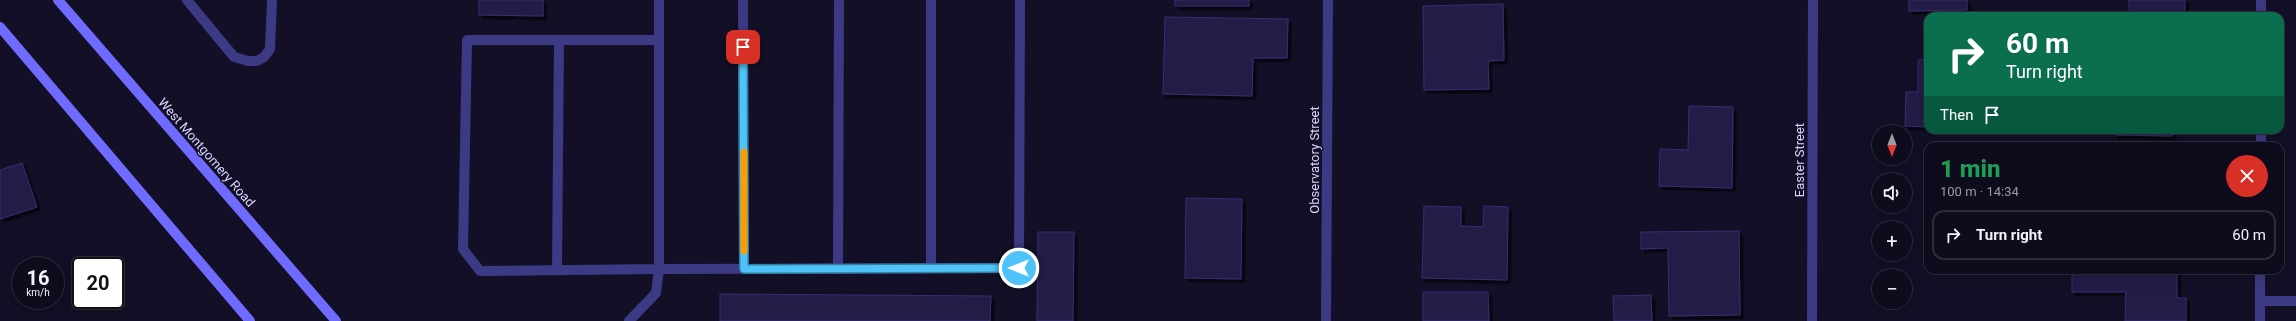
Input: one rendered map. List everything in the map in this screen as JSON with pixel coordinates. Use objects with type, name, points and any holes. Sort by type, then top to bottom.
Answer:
[{"type":"main road","name":"West Montgomery Road","points":[[58,0],[336,321]]},
{"type":"main road","points":[[0,27],[250,321]]},
{"type":"street","points":[[187,0],[234,57],[248,61],[264,57],[270,49],[272,0]]},
{"type":"street","points":[[629,321],[656,293],[659,269],[659,0]]},
{"type":"street","points":[[743,0],[744,269]]},
{"type":"street","points":[[838,269],[839,0]]},
{"type":"street","points":[[931,0],[931,268]]},
{"type":"street","points":[[659,40],[467,40],[463,249],[480,272],[659,269],[1019,268],[1020,0]]},
{"type":"street","name":"Observatory Street","points":[[1326,321],[1328,0]]},
{"type":"street","name":"Easter Street","points":[[1812,321],[1813,0]]},
{"type":"street","points":[[2261,12],[2262,0]]},
{"type":"street","points":[[557,270],[559,40]]},
{"type":"street","points":[[2260,274],[2260,321]]},
{"type":"street","points":[[2260,301],[2296,301]]},
{"type":"building","points":[[479,0],[543,0],[543,16],[479,15]]},
{"type":"building","points":[[1175,0],[1249,0],[1249,6],[1175,6]]},
{"type":"building","points":[[1909,0],[1967,0],[1967,10],[1909,11]]},
{"type":"building","points":[[2129,0],[2185,0],[2185,12],[2129,12]]},
{"type":"building","points":[[1503,4],[1504,60],[1488,61],[1489,89],[1424,90],[1423,6]]},
{"type":"building","points":[[1165,17],[1288,19],[1287,58],[1253,58],[1252,96],[1163,94]]},
{"type":"building","points":[[1918,60],[1924,60],[1924,127],[1905,125],[1906,92],[1918,92]]},
{"type":"building","points":[[1689,106],[1733,107],[1732,188],[1659,186],[1660,149],[1688,150]]},
{"type":"building","points":[[2115,134],[2172,134],[2172,136]]},
{"type":"building","points":[[22,163],[37,207],[0,219],[0,170]]},
{"type":"building","points":[[1186,198],[1242,199],[1241,279],[1185,278]]},
{"type":"building","points":[[1424,206],[1461,207],[1461,226],[1483,227],[1484,206],[1508,207],[1507,280],[1422,278]]},
{"type":"building","points":[[1739,231],[1740,315],[1669,316],[1668,248],[1641,249],[1641,232]]},
{"type":"building","points":[[1038,232],[1074,232],[1073,321],[1037,321]]},
{"type":"building","points":[[2072,274],[2177,274],[2177,298],[2186,298],[2186,321],[2125,321],[2126,292],[2072,292]]},
{"type":"building","points":[[1423,292],[1488,292],[1489,321],[1423,321]]},
{"type":"building","points":[[720,294],[991,296],[990,321],[720,321]]},
{"type":"building","points":[[1651,295],[1652,321],[1614,321],[1613,296]]},
{"type":"slow traffic","points":[[744,152],[744,251]]},
{"type":"route","points":[[743,47],[744,269],[1019,268]]}]
